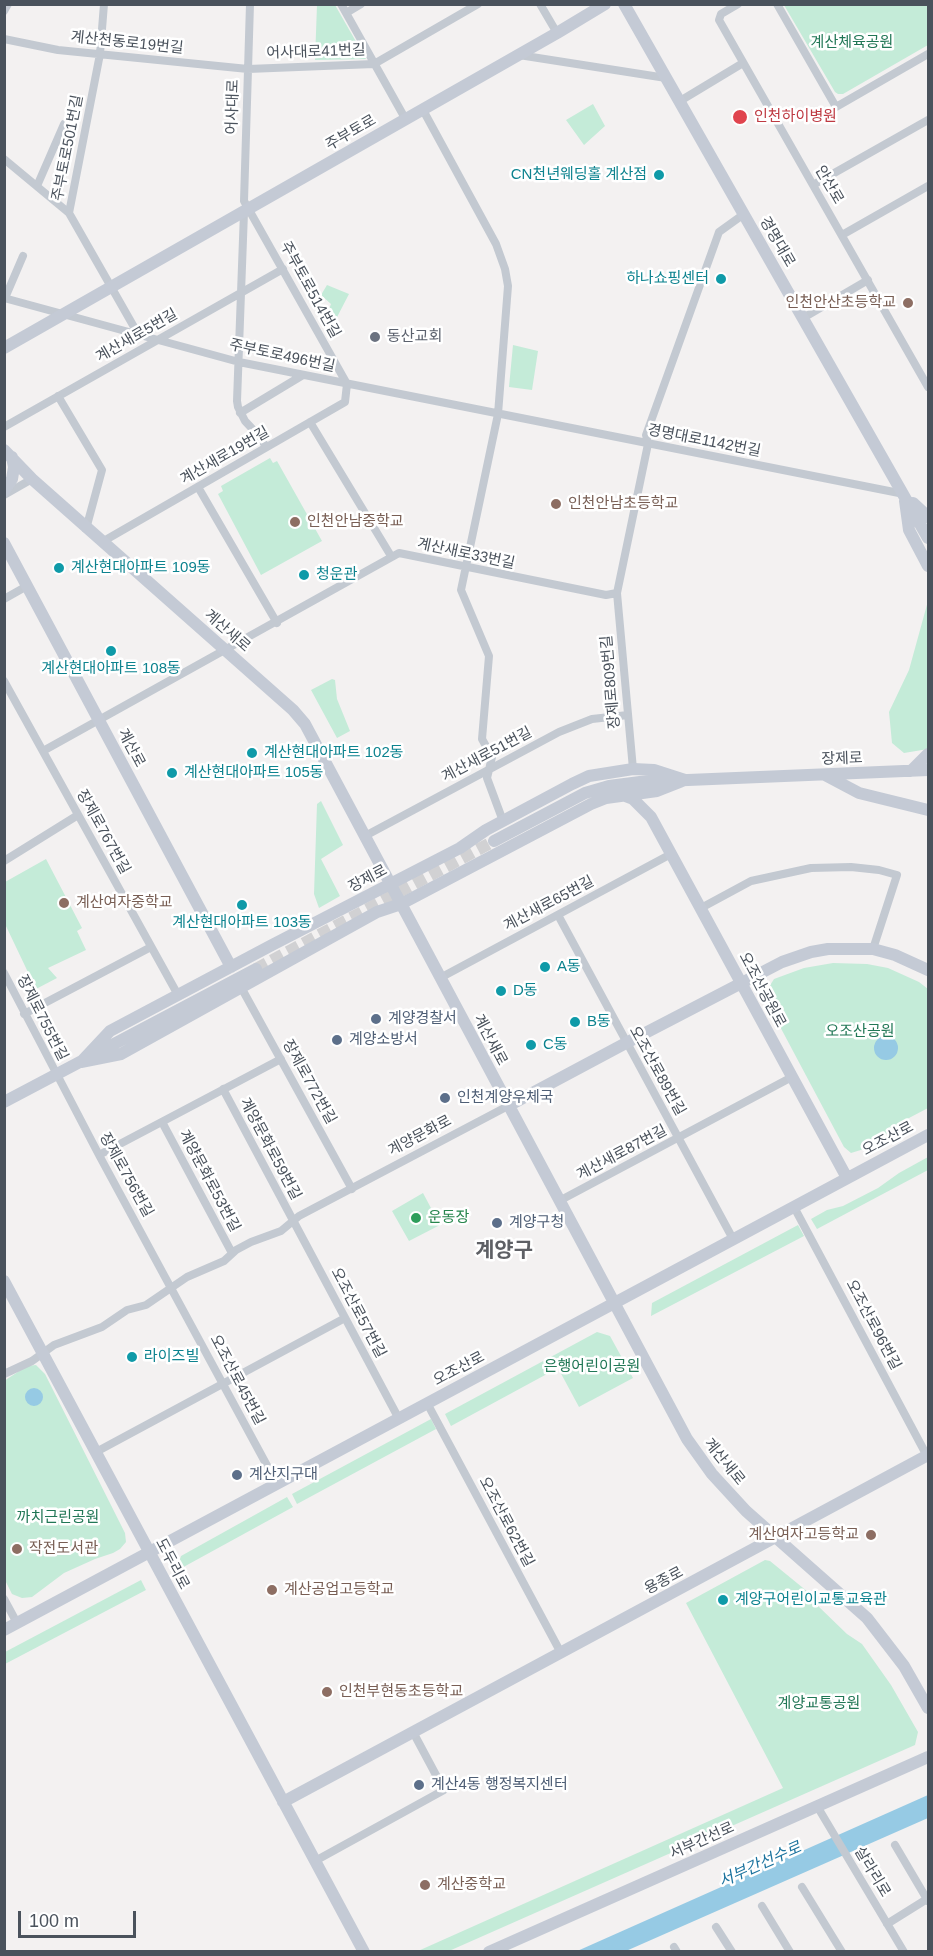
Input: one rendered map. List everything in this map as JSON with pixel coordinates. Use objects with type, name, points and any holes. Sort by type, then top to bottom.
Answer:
[{"type":"street","points":[[4,11],[8,4]]},
{"type":"street","name":"주부토로501번길","points":[[104,4],[100,54],[69,213],[111,287]]},
{"type":"street","name":"어사대로","points":[[246,210],[244,201],[250,4]]},
{"type":"street","points":[[341,4],[406,120]]},
{"type":"street","points":[[346,13],[361,4]]},
{"type":"street","name":"어사대로41번길","points":[[248,69],[374,63],[478,4]]},
{"type":"street","points":[[540,4],[557,33]]},
{"type":"street","name":"주부토로","points":[[4,348],[406,120],[604,4]]},
{"type":"street","name":"경명대로","points":[[624,4],[928,538]]},
{"type":"street","name":"안산로","points":[[738,4],[721,14],[719,20],[927,381]]},
{"type":"street","points":[[777,4],[836,107],[928,54]]},
{"type":"street","name":"계산천동로19번길","points":[[4,39],[58,50],[248,69]]},
{"type":"street","points":[[519,55],[666,78]]},
{"type":"street","points":[[680,101],[743,63]]},
{"type":"street","points":[[423,110],[496,244],[508,286],[498,414],[461,590],[489,656],[482,739],[492,757],[486,778],[503,820]]},
{"type":"street","points":[[813,185],[928,120]]},
{"type":"street","points":[[37,186],[64,124]]},
{"type":"street","points":[[5,160],[69,213]]},
{"type":"street","points":[[842,234],[928,186]]},
{"type":"street","points":[[246,210],[237,401],[240,413],[266,447]]},
{"type":"street","name":"주부토로514번길","points":[[246,210],[283,269],[347,384]]},
{"type":"street","name":"장제로809번길","points":[[633,769],[617,593],[648,444],[646,435],[719,232],[744,214]]},
{"type":"street","points":[[5,298],[22,256]]},
{"type":"street","name":"계산새로5번길","points":[[4,427],[283,269]]},
{"type":"street","points":[[803,318],[868,280]]},
{"type":"street","points":[[111,287],[138,334]]},
{"type":"street","name":"주부토로496번길","points":[[5,298],[238,362],[498,414]]},
{"type":"street","points":[[240,413],[303,375]]},
{"type":"street","name":"계산새로19번길","points":[[102,542],[345,402],[347,384]]},
{"type":"street","points":[[58,396],[102,470],[87,529]]},
{"type":"street","name":"경명대로1142번길","points":[[498,414],[904,494]]},
{"type":"street","points":[[43,751],[277,623],[391,556],[310,423]]},
{"type":"street","points":[[4,493],[12,478],[14,467],[8,453]]},
{"type":"street","name":"계산새로","points":[[8,453],[32,479],[293,710],[305,724],[687,1439],[712,1474],[746,1511],[867,1618],[904,1666],[928,1708]]},
{"type":"street","points":[[4,493],[32,479]]},
{"type":"street","points":[[198,487],[277,623]]},
{"type":"street","name":"경명대로","points":[[904,494],[928,517]]},
{"type":"street","name":"경명대로","points":[[904,494],[909,530],[928,567]]},
{"type":"street","name":"계산로","points":[[4,543],[231,967]]},
{"type":"street","name":"계산새로33번길","points":[[391,556],[399,554],[606,595],[617,593]]},
{"type":"street","points":[[4,599],[27,586]]},
{"type":"street","name":"장제로767번길","points":[[5,682],[178,995]]},
{"type":"street","name":"계산새로51번길","points":[[364,836],[576,724],[628,715]]},
{"type":"street","points":[[911,771],[928,754]]},
{"type":"street","name":"장제로","points":[[81,1062],[110,1031],[460,848],[503,820],[589,777],[633,769],[654,770],[685,780]]},
{"type":"street","name":"장제로","points":[[494,841],[585,793],[609,786],[640,782],[928,770]]},
{"type":"street","points":[[824,775],[859,793],[928,810]]},
{"type":"street","name":"장제로","points":[[81,1062],[121,1054],[377,912],[401,904],[591,804],[623,795],[657,791],[685,780]]},
{"type":"street","points":[[651,817],[652,800],[657,791]]},
{"type":"street","points":[[623,795],[633,799],[651,817]]},
{"type":"street","points":[[4,861],[78,815]]},
{"type":"street","name":"오조산공원로","points":[[651,817],[847,1178]]},
{"type":"street","points":[[482,863],[472,859],[468,848],[486,830]]},
{"type":"street","name":"계산새로65번길","points":[[440,978],[671,854]]},
{"type":"street","points":[[701,908],[751,881],[811,868],[851,867],[897,874],[873,949]]},
{"type":"street","name":"오조산로89번길","points":[[558,915],[733,1239]]},
{"type":"street","points":[[272,945],[282,945],[287,949],[288,955],[284,965]]},
{"type":"street","points":[[24,1014],[151,947]]},
{"type":"street","name":"계양문화로","points":[[4,1374],[32,1361],[54,1345],[102,1327],[127,1310],[146,1305],[187,1277],[224,1261],[250,1242],[281,1230],[352,1189],[626,1042],[782,962],[828,949],[873,949],[895,955],[928,970]]},
{"type":"street","name":"장제로","points":[[4,1102],[256,969]]},
{"type":"street","name":"장제로755번길","points":[[4,973],[56,1075]]},
{"type":"street","name":"장제로772번길","points":[[242,988],[352,1189]]},
{"type":"street","points":[[99,1155],[281,1059]]},
{"type":"street","name":"장제로756번길","points":[[56,1075],[172,1288]]},
{"type":"street","name":"계산새로87번길","points":[[559,1201],[792,1077]]},
{"type":"street","name":"계양문화로59번길","points":[[223,1089],[294,1221]]},
{"type":"street","name":"계양문화로53번길","points":[[162,1122],[232,1253]]},
{"type":"street","name":"오조산로","points":[[4,1630],[928,1135]]},
{"type":"street","name":"오조산로96번길","points":[[794,1207],[928,1456]]},
{"type":"street","name":"오조산로57번길","points":[[294,1221],[399,1419]]},
{"type":"street","name":"도두리로","points":[[4,1281],[364,1952]]},
{"type":"street","name":"오조산로45번길","points":[[172,1288],[277,1484]]},
{"type":"street","points":[[96,1452],[345,1318]]},
{"type":"street","name":"오조산로62번길","points":[[427,1403],[561,1653]]},
{"type":"street","name":"용종로","points":[[283,1802],[928,1456]]},
{"type":"street","points":[[4,1599],[17,1623]]},
{"type":"street","points":[[315,1861],[444,1790],[413,1732]]},
{"type":"street","name":"서부간선로","points":[[489,1952],[928,1757]]},
{"type":"street","name":"살라리로","points":[[817,1806],[903,1952]]},
{"type":"street","points":[[887,1924],[928,1900],[895,1845]]},
{"type":"street","points":[[802,1887],[842,1952]]},
{"type":"street","points":[[762,1906],[790,1952]]},
{"type":"street","points":[[716,1927],[732,1952]]},
{"type":"green space","points":[[317,5],[335,5],[366,59],[315,60]]},
{"type":"green space","name":"계산체육공원","points":[[784,5],[928,5],[928,45],[843,94],[838,94]]},
{"type":"green space","points":[[593,104],[605,126],[584,145],[566,120]]},
{"type":"green space","points":[[327,285],[349,294],[335,321],[326,317],[331,304],[321,295]]},
{"type":"green space","points":[[513,345],[538,351],[532,390],[509,387]]},
{"type":"green space","points":[[270,458],[273,463],[277,461],[322,541],[261,575],[218,494],[223,491],[221,486]]},
{"type":"green space","points":[[928,601],[928,749],[904,753],[892,743],[889,712],[909,670]]},
{"type":"green space","points":[[332,679],[335,680],[337,699],[350,731],[337,738],[311,690]]},
{"type":"green space","points":[[321,801],[343,845],[321,859],[340,896],[319,908],[314,894],[317,804]]},
{"type":"green space","points":[[46,859],[82,928],[77,931],[86,950],[48,968],[57,978],[36,989],[5,924],[5,882]]},
{"type":"green space","name":"오조산공원","points":[[833,963],[867,964],[888,968],[919,982],[928,989],[928,1108],[909,1118],[864,1149],[851,1153],[844,1147],[768,1004],[767,995],[774,979],[804,968]]},
{"type":"green space","points":[[928,1157],[928,1170],[817,1229],[811,1219],[878,1188]]},
{"type":"green space","name":"운동장","points":[[423,1193],[440,1225],[409,1241],[392,1211]]},
{"type":"green space","points":[[798,1225],[804,1236],[651,1316],[652,1303]]},
{"type":"green space","name":"은행어린이공원","points":[[597,1332],[610,1336],[633,1378],[579,1407],[558,1368],[451,1426],[445,1414]]},
{"type":"green space","name":"까치근린공원","points":[[36,1365],[45,1374],[125,1533],[126,1542],[113,1553],[64,1573],[32,1597],[22,1598],[12,1594],[5,1580],[4,1381],[27,1366]]},
{"type":"green space","points":[[431,1419],[436,1429],[297,1504],[292,1494]]},
{"type":"green space","points":[[287,1497],[293,1507],[178,1570],[181,1556]]},
{"type":"green space","name":"계양교통공원","points":[[765,1560],[770,1561],[808,1592],[817,1605],[847,1634],[862,1644],[891,1685],[918,1732],[915,1745],[449,1951],[418,1951],[783,1788],[686,1603]]},
{"type":"green space","points":[[141,1580],[146,1590],[5,1664],[5,1652]]},
{"type":"water","points":[[886,1036],[895,1039],[898,1048],[895,1057],[886,1060],[877,1057],[874,1048],[877,1039]]},
{"type":"water","points":[[34,1388],[40,1391],[43,1397],[40,1403],[34,1406],[28,1403],[25,1397],[28,1391]]},
{"type":"water","points":[[928,1795],[928,1818],[626,1951],[575,1952]]},
{"type":"tunnel","points":[[256,969],[494,841]]},
{"type":"place","name":"인천하이병원","points":[[740,117]]},
{"type":"place","name":"CN천년웨딩홀 계산점","points":[[659,175]]},
{"type":"place","name":"하나쇼핑센터","points":[[721,279]]},
{"type":"place","name":"인천안산초등학교","points":[[908,303]]},
{"type":"place","name":"동산교회","points":[[375,337]]},
{"type":"place","name":"인천안남초등학교","points":[[556,504]]},
{"type":"place","name":"인천안남중학교","points":[[295,522]]},
{"type":"place","name":"계산현대아파트 109동","points":[[59,568]]},
{"type":"place","name":"청운관","points":[[304,575]]},
{"type":"place","name":"계산현대아파트 108동","points":[[111,651]]},
{"type":"place","name":"계산현대아파트 102동","points":[[252,753]]},
{"type":"place","name":"계산현대아파트 105동","points":[[172,773]]},
{"type":"place","name":"계산여자중학교","points":[[64,903]]},
{"type":"place","name":"계산현대아파트 103동","points":[[242,905]]},
{"type":"place","name":"A동","points":[[545,967]]},
{"type":"place","name":"D동","points":[[501,991]]},
{"type":"place","name":"계양경찰서","points":[[376,1019]]},
{"type":"place","name":"B동","points":[[575,1022]]},
{"type":"place","name":"계양소방서","points":[[337,1040]]},
{"type":"place","name":"C동","points":[[531,1045]]},
{"type":"place","name":"인천계양우체국","points":[[445,1098]]},
{"type":"place","name":"운동장","points":[[416,1218]]},
{"type":"place","name":"계양구청","points":[[497,1223]]},
{"type":"place","name":"라이즈빌","points":[[132,1357]]},
{"type":"place","name":"계산지구대","points":[[237,1475]]},
{"type":"place","name":"계산여자고등학교","points":[[871,1535]]},
{"type":"place","name":"작전도서관","points":[[17,1549]]},
{"type":"place","name":"계산공업고등학교","points":[[272,1590]]},
{"type":"place","name":"계양구어린이교통교육관","points":[[723,1600]]},
{"type":"place","name":"인천부현동초등학교","points":[[327,1692]]},
{"type":"place","name":"계산4동 행정복지센터","points":[[419,1785]]},
{"type":"place","name":"계산중학교","points":[[425,1885]]},
{"type":"district","name":"계양구","points":[[504,1251]]},
{"type":"water label","name":"서부간선수로","points":[[760,1865]]}]
